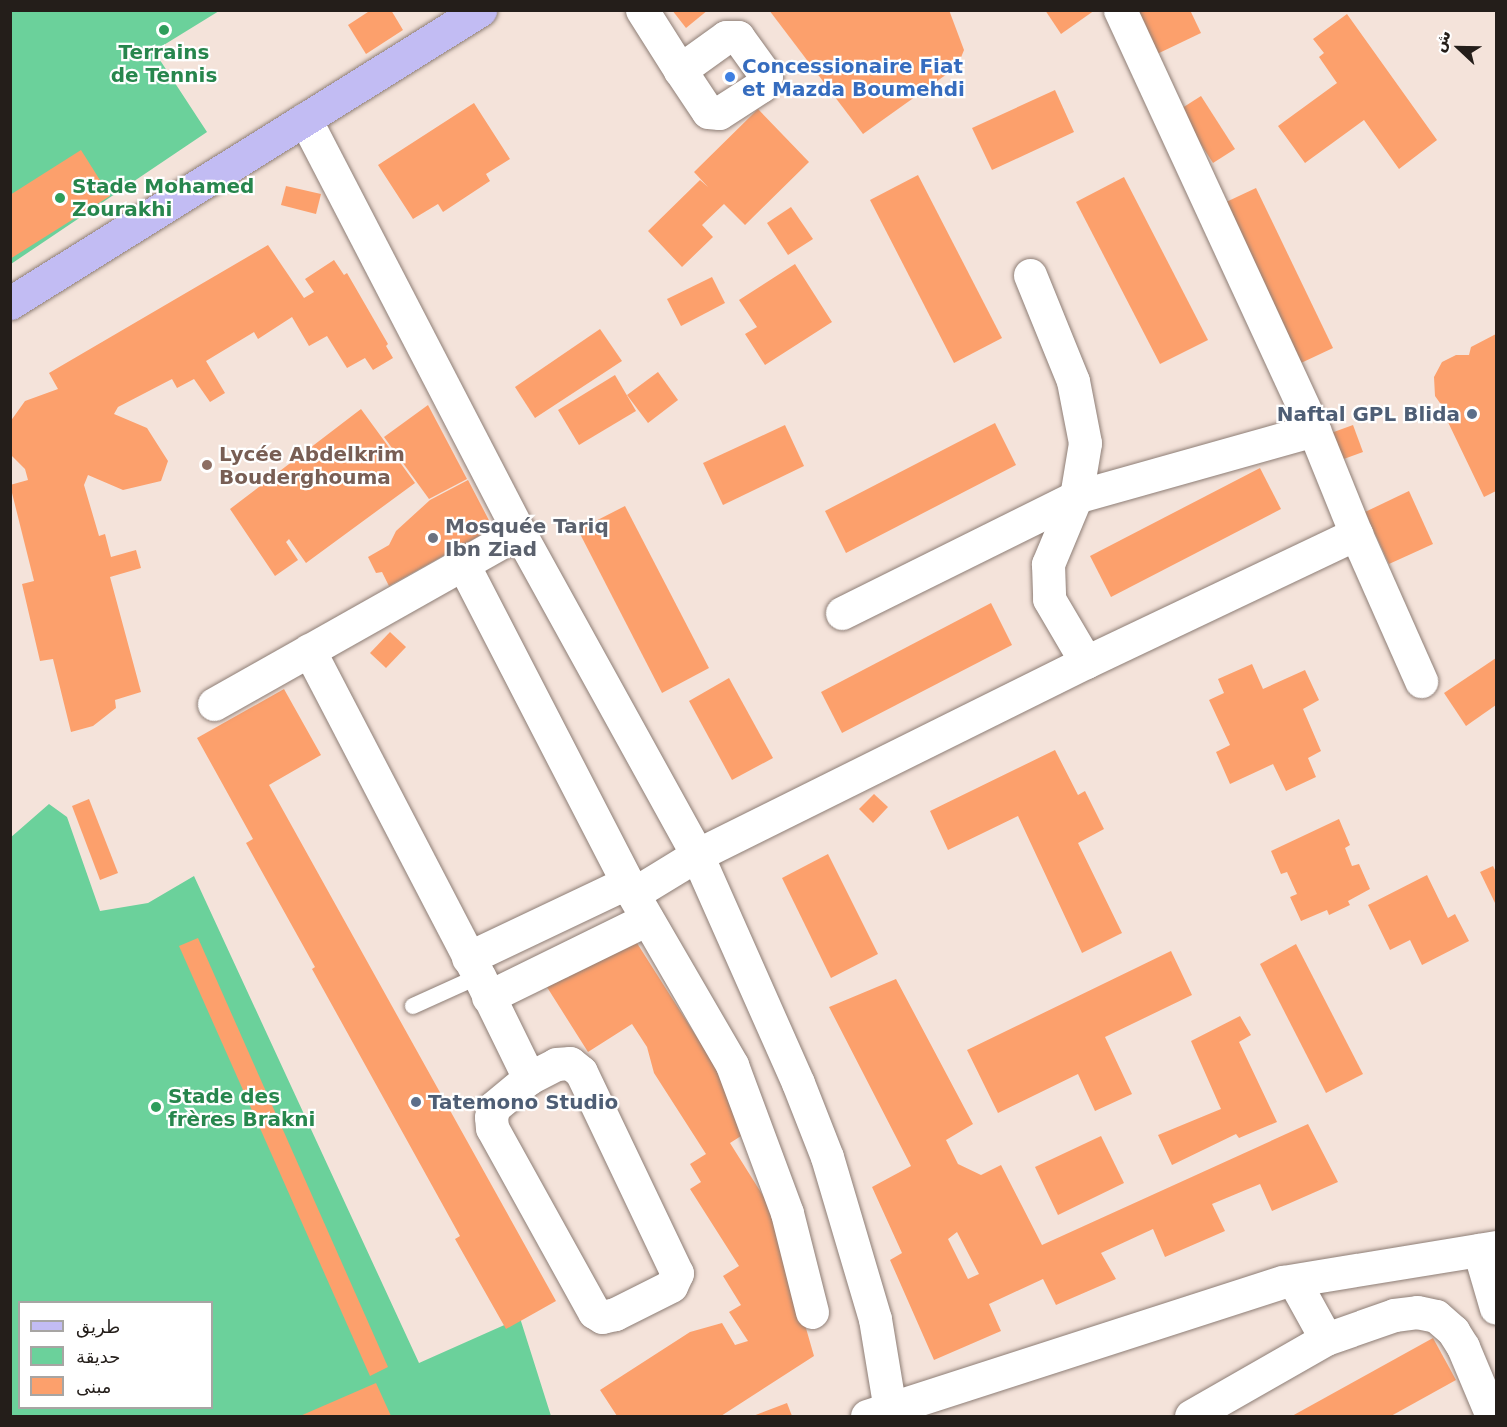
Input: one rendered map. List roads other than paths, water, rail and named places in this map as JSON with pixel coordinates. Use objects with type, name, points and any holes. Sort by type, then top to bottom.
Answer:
[{"type":"main road","points":[[10,303],[480,10]]},
{"type":"street","points":[[642,10],[680,70]]},
{"type":"street","points":[[1120,10],[1314,430],[1356,534],[1421,681]]},
{"type":"street","points":[[305,119],[519,532],[697,855],[798,1083],[827,1157],[875,1319],[882,1414],[1294,1281],[1488,1249],[1497,1308]]},
{"type":"street","points":[[1030,275],[1073,381],[1085,443],[1076,497],[1048,564],[1049,599],[1086,662]]},
{"type":"street","points":[[842,613],[1076,497],[1314,430]]},
{"type":"street","points":[[214,704],[519,532]]},
{"type":"street","points":[[478,977],[636,898],[697,855],[1086,662],[1356,534]]},
{"type":"street","points":[[463,564],[636,898],[732,1065],[788,1213],[812,1312]]},
{"type":"street","points":[[309,650],[529,1078]]},
{"type":"street","points":[[478,977],[636,898]]},
{"type":"street","points":[[570,1063],[581,1072],[676,1273],[671,1286],[615,1314],[602,1317],[594,1312],[492,1128],[491,1117],[494,1107],[529,1078],[556,1064],[570,1063]]},
{"type":"street","points":[[1294,1281],[1326,1340]]},
{"type":"street","points":[[1191,1416],[1326,1340],[1394,1316],[1417,1312],[1436,1316],[1453,1331],[1492,1416]]},
{"type":"lane","points":[[413,1006],[478,977]]},
{"type":"place","name":"Terrains de Tennis","points":[[164,30]]},
{"type":"place","name":"Concessionaire Fiat et Mazda Boumehdi","points":[[730,77]]},
{"type":"place","name":"Stade Mohamed Zourakhi","points":[[60,198]]},
{"type":"place","name":"Naftal GPL Blida","points":[[1472,414]]},
{"type":"place","name":"Lycée Abdelkrim Bouderghouma","points":[[207,465]]},
{"type":"place","name":"Mosquée Tariq Ibn Ziad","points":[[433,538]]},
{"type":"place","name":"Tatemono Studio","points":[[416,1102]]},
{"type":"place","name":"Stade des frères Brakni","points":[[156,1107]]}]
